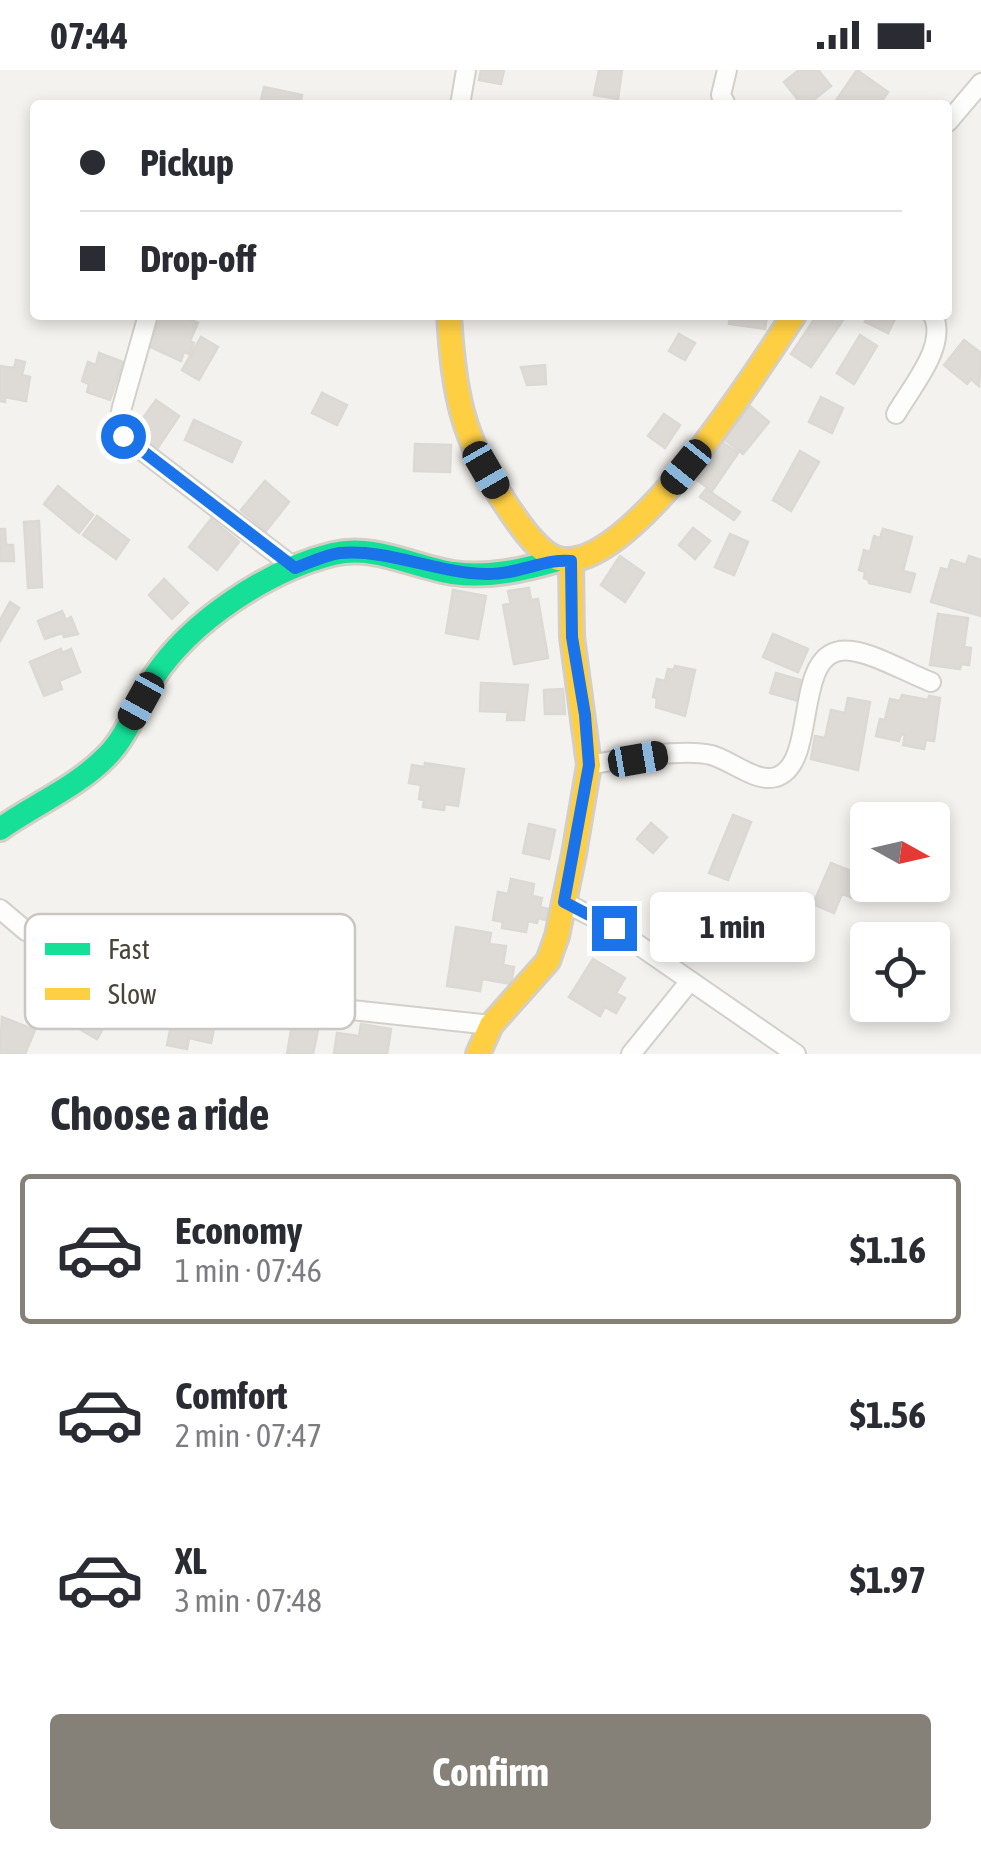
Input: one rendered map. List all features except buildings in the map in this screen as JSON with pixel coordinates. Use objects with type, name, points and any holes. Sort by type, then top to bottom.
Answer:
[{"type":"street","points":[[461,100],[466,70]]},
{"type":"street","points":[[723,100],[727,70]]},
{"type":"street","points":[[952,117],[981,83]]},
{"type":"street","points":[[147,320],[122,407],[119,422],[123,436],[295,568]]},
{"type":"street","points":[[450,320],[455,395],[486,470],[514,517],[565,560],[589,765],[564,902],[548,961],[492,1024],[478,1054]]},
{"type":"street","points":[[0,830],[107,756],[172,652],[200,626],[223,608],[295,568],[336,553],[374,553],[453,572],[520,572],[590,555],[609,544],[670,487],[729,412],[791,320]]},
{"type":"street","points":[[896,414],[936,344],[935,320]]},
{"type":"street","points":[[589,765],[660,755],[710,754],[766,778],[780,776],[789,767],[798,746],[814,673],[829,655],[850,650],[931,682]]},
{"type":"street","points":[[564,902],[614,928],[796,1054]]},
{"type":"street","points":[[0,910],[25,931]]},
{"type":"street","points":[[631,1054],[690,981]]},
{"type":"street","points":[[355,1010],[492,1024]]},
{"type":"traffic: fast","points":[[0,829],[95,767],[121,738],[154,677],[188,636],[233,600],[283,572],[349,552],[379,554],[466,574],[506,572],[558,560]]},
{"type":"traffic: slow","points":[[449,320],[458,394],[480,461],[525,532],[548,554],[564,560],[593,553],[625,532],[658,499],[724,418],[791,320]]},
{"type":"traffic: slow","points":[[478,1054],[491,1025],[548,961],[574,854],[589,765],[572,637],[571,561]]},
{"type":"route","points":[[123,436],[295,568],[336,553],[374,553],[453,572],[490,574],[520,572],[558,560],[571,561],[572,637],[589,765],[564,902],[614,928]]}]
